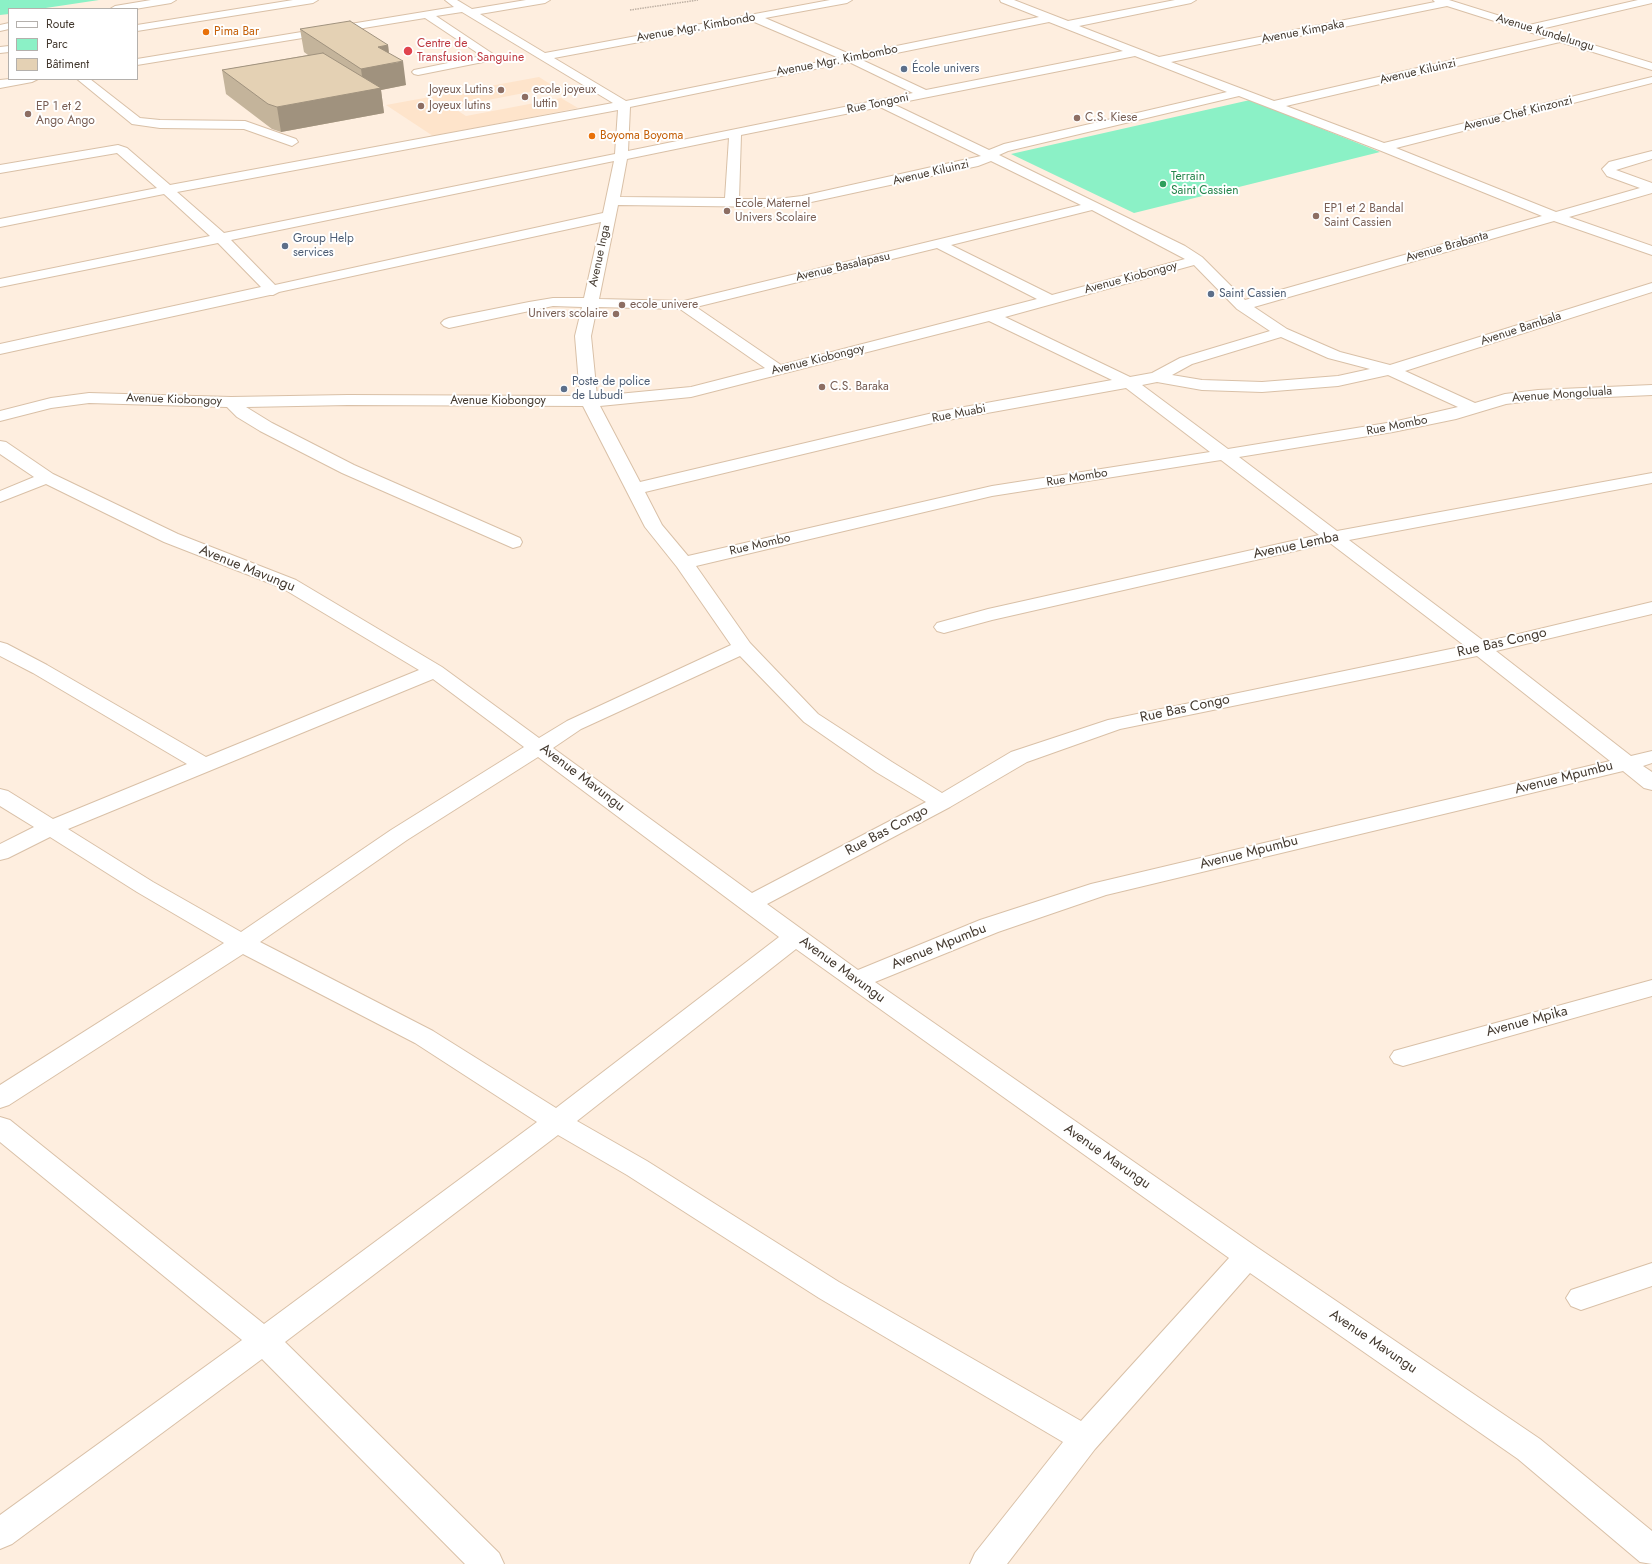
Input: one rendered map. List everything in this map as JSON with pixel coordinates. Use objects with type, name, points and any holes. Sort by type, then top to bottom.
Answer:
[{"type":"street","points":[[121,8],[171,0]]},
{"type":"street","points":[[138,28],[313,0]]},
{"type":"street","points":[[450,0],[546,56],[624,105]]},
{"type":"street","points":[[138,62],[426,14],[545,0]]},
{"type":"street","name":"Avenue Mgr. Kimbondo","points":[[546,56],[847,0]]},
{"type":"street","points":[[1005,0],[1158,62],[1383,147],[1553,216],[1637,244],[1652,251]]},
{"type":"street","points":[[1067,25],[1191,0]]},
{"type":"street","points":[[1529,28],[1652,0]]},
{"type":"street","name":"Avenue Kundelungu","points":[[1443,2],[1652,67]]},
{"type":"street","name":"Avenue Kimpaka","points":[[1158,62],[1443,2]]},
{"type":"street","points":[[418,72],[489,58],[489,56],[426,14]]},
{"type":"street","points":[[755,18],[851,59],[925,94]]},
{"type":"street","name":"Avenue Mgr. Kimbombo","points":[[0,223],[166,190],[624,105],[1051,18]]},
{"type":"street","points":[[428,27],[443,25]]},
{"type":"street","name":"Avenue Kiluinzi","points":[[1274,105],[1561,38]]},
{"type":"street","name":"Rue Tongoni","points":[[0,283],[1136,52]]},
{"type":"street","points":[[1633,61],[1652,56]]},
{"type":"street","points":[[0,84],[26,80]]},
{"type":"street","points":[[84,80],[136,121],[160,124],[245,125],[292,142]]},
{"type":"street","name":"Avenue Chef Kinzonzi","points":[[1383,147],[1652,80]]},
{"type":"street","name":"Avenue Kiluinzi","points":[[613,200],[777,203],[829,195],[978,162],[1004,148],[1240,92]]},
{"type":"street","points":[[880,103],[990,155],[1180,249],[1197,260],[1242,306],[1282,332],[1334,355],[1390,370],[1473,408]]},
{"type":"street","name":"Avenue Inga","points":[[624,105],[621,157],[583,336],[588,401],[654,527],[684,563],[743,647],[811,718],[884,767],[942,802]]},
{"type":"street","points":[[732,202],[735,133]]},
{"type":"street","points":[[0,169],[118,149],[123,151],[221,238],[273,291]]},
{"type":"street","points":[[1652,155],[1614,165],[1608,169],[1612,173],[1652,189]]},
{"type":"street","name":"Avenue Brabanta","points":[[1242,306],[1553,216],[1652,189]]},
{"type":"street","name":"Avenue Basalapasu","points":[[449,323],[541,304],[590,302],[684,305],[1094,206]]},
{"type":"street","points":[[0,350],[608,216]]},
{"type":"street","points":[[1637,244],[1652,240]]},
{"type":"street","points":[[939,244],[1051,300]]},
{"type":"street","name":"Avenue Kiobongoy","points":[[0,416],[51,404],[89,398],[231,402],[348,400],[608,401],[691,392],[991,316],[1197,260]]},
{"type":"street","name":"Avenue Bambala","points":[[1157,377],[1202,384],[1262,387],[1338,381],[1390,370],[1652,287]]},
{"type":"street","points":[[684,305],[778,370]]},
{"type":"street","points":[[991,316],[1130,383],[1227,455],[1481,649],[1652,783]]},
{"type":"street","name":"Rue Muabi","points":[[633,489],[937,417],[1157,377],[1186,362],[1282,332]]},
{"type":"street","name":"Avenue Mongoluala","points":[[1473,408],[1505,399],[1538,395],[1652,390]]},
{"type":"street","points":[[231,402],[243,413],[266,427],[348,469],[513,542]]},
{"type":"street","name":"Rue Mombo","points":[[684,563],[992,491],[1227,455],[1393,427],[1450,415],[1473,408]]},
{"type":"street","name":"Avenue Mavungu","points":[[0,446],[47,478],[170,538],[290,584],[435,671],[856,981],[1248,1256],[1529,1449],[1652,1551]]},
{"type":"street","points":[[0,497],[47,478]]},
{"type":"street","name":"Avenue Lemba","points":[[944,627],[996,613],[1334,537],[1652,478]]},
{"type":"street","name":"Rue Bas Congo","points":[[751,903],[942,802],[1020,757],[1115,724],[1481,649],[1652,608]]},
{"type":"street","points":[[0,1098],[242,943],[399,835],[574,725],[743,647]]},
{"type":"street","points":[[0,648],[40,669],[204,765]]},
{"type":"street","points":[[0,853],[51,828],[435,671]]},
{"type":"street","name":"Avenue Mpumbu","points":[[856,981],[989,926],[1099,889],[1652,757]]},
{"type":"street","points":[[0,796],[145,887],[242,943],[424,1037],[557,1122],[637,1168],[829,1290],[1084,1439]]},
{"type":"street","points":[[0,1534],[264,1341],[557,1122],[796,936]]},
{"type":"street","name":"Avenue Mpika","points":[[1403,1057],[1652,988]]},
{"type":"street","points":[[0,1126],[264,1341],[487,1564]]},
{"type":"street","points":[[987,1564],[1084,1439],[1248,1256]]},
{"type":"street","points":[[1581,1298],[1652,1274]]},
{"type":"path","points":[[630,10],[698,0]]},
{"type":"shaded area","name":"Joyeux lutins","points":[[539,77],[555,87],[452,107],[466,116],[561,98],[578,108],[433,136],[386,105]]},
{"type":"green space","points":[[0,0],[99,0],[46,8],[8,8],[8,14],[0,15]]},
{"type":"green space","name":"Terrain Saint Cassien","points":[[1250,100],[1380,152],[1134,213],[1011,154]]},
{"type":"building","points":[[350,21],[388,45],[378,47],[403,61],[361,69],[300,29]]},
{"type":"building","points":[[323,53],[381,88],[277,107],[268,104],[222,70]]},
{"type":"place","name":"Pima Bar","points":[[206,32]]},
{"type":"place","name":"Centre de Transfusion Sanguine","points":[[408,51]]},
{"type":"place","name":"École univers","points":[[904,69]]},
{"type":"place","name":"Joyeux Lutins","points":[[501,90]]},
{"type":"place","name":"ecole joyeux luttin","points":[[525,97]]},
{"type":"place","name":"Joyeux lutins","points":[[421,106]]},
{"type":"place","name":"EP 1 et 2 Ango Ango","points":[[28,114]]},
{"type":"place","name":"C.S. Kiese","points":[[1077,118]]},
{"type":"place","name":"Boyoma Boyoma","points":[[592,136]]},
{"type":"place","name":"Terrain Saint Cassien","points":[[1163,184]]},
{"type":"place","name":"Ecole Maternel Univers Scolaire","points":[[727,211]]},
{"type":"place","name":"EP1 et 2 Bandal Saint Cassien","points":[[1316,216]]},
{"type":"place","name":"Group Help services","points":[[285,246]]},
{"type":"place","name":"Saint Cassien","points":[[1211,294]]},
{"type":"place","name":"ecole univere","points":[[622,305]]},
{"type":"place","name":"Univers scolaire","points":[[616,314]]},
{"type":"place","name":"C.S. Baraka","points":[[822,387]]},
{"type":"place","name":"Poste de police de Lubudi","points":[[564,389]]}]
